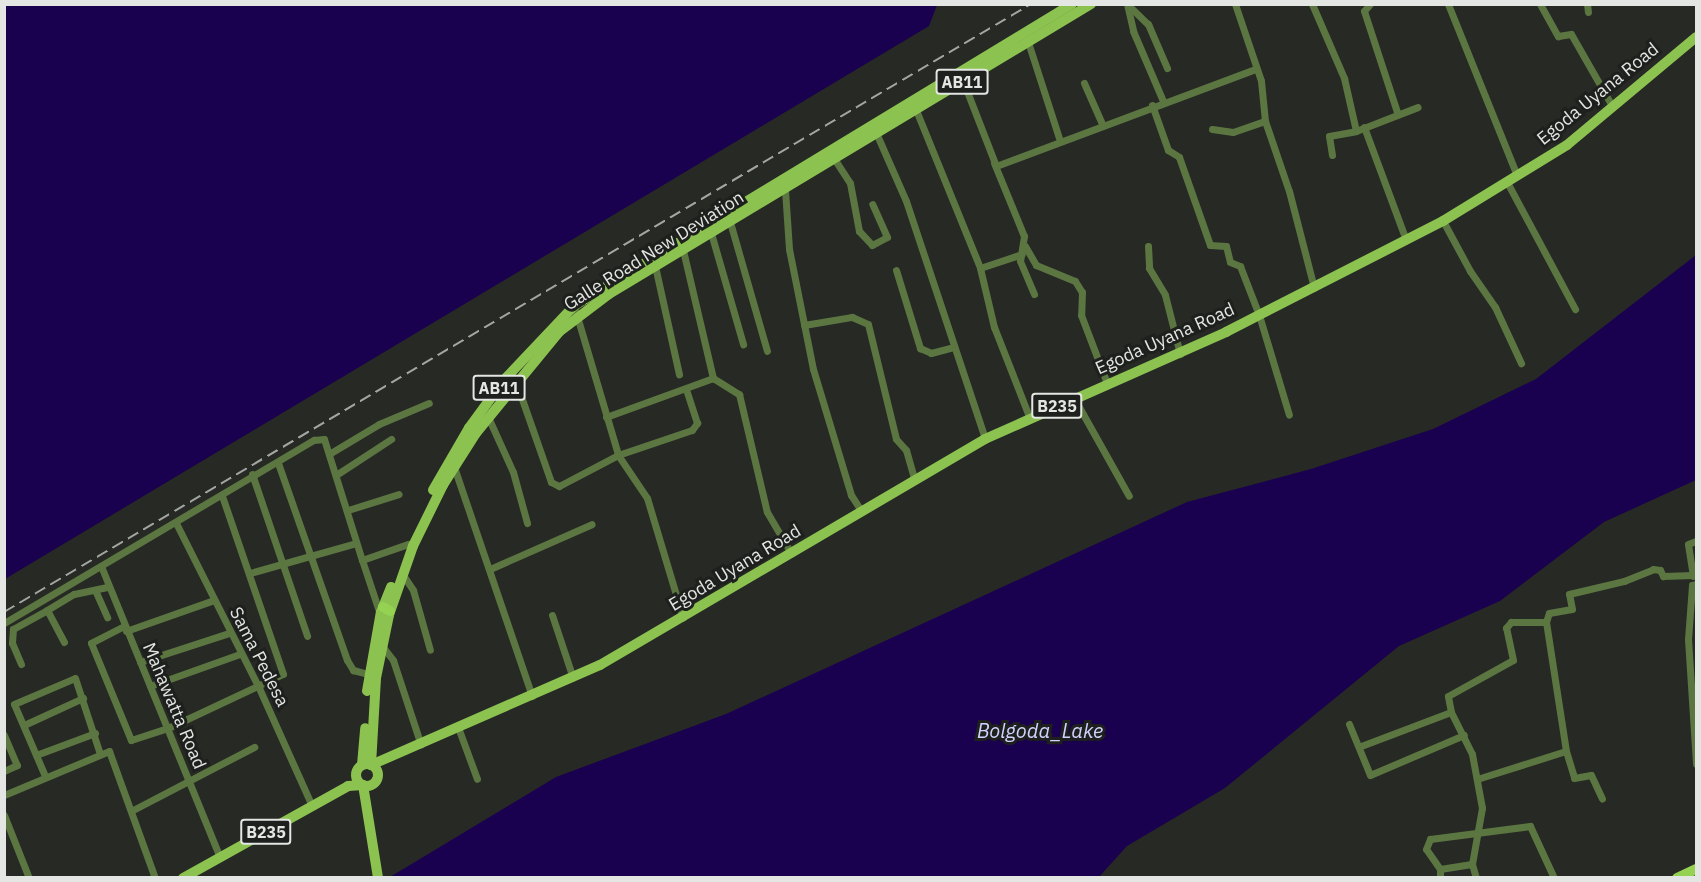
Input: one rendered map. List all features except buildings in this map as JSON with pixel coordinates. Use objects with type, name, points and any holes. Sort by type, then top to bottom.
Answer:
[{"type":"highway","points":[[1677,878],[1696,869]]},
{"type":"main road","name":"Galle Road New Deviation","points":[[363,767],[368,674],[385,612],[408,543],[439,478],[470,428],[504,380],[576,311],[1072,4]]},
{"type":"main road","name":"Galle Road New Deviation","points":[[363,767],[375,678],[382,646],[385,612],[403,575],[413,546],[454,467],[488,417],[576,311],[655,266],[682,245],[711,233],[877,135],[1091,4]]},
{"type":"main road","name":"Egoda Uyana Road","points":[[363,767],[459,730],[650,640],[791,553],[985,439],[1107,383],[1180,354],[1314,288],[1443,220],[1508,184],[1567,145],[1696,37]]},
{"type":"main road","name":"Egoda Uyana Road","points":[[372,781],[402,753]]},
{"type":"main road","points":[[372,781],[357,777],[363,767],[372,781],[371,830],[378,878]]},
{"type":"main road","name":"B235","points":[[348,786],[363,767]]},
{"type":"main road","name":"B235","points":[[183,878],[348,786],[372,781]]},
{"type":"street","points":[[1235,4],[1265,98],[1265,121],[1289,191],[1314,288]]},
{"type":"street","points":[[1312,4],[1344,78],[1360,129],[1406,240]]},
{"type":"street","points":[[1370,4],[1364,11],[1398,115]]},
{"type":"street","points":[[1448,4],[1517,176]]},
{"type":"street","points":[[1540,4],[1558,36],[1571,34],[1612,106]]},
{"type":"street","points":[[1128,5],[1133,31],[1163,101]]},
{"type":"street","points":[[1128,5],[1148,24],[1167,68]]},
{"type":"street","points":[[1028,42],[1060,141]]},
{"type":"street","points":[[994,161],[996,166],[1152,105],[1256,69]]},
{"type":"street","points":[[963,81],[1025,246],[1036,265],[1075,281],[1082,292],[1081,315],[1107,383]]},
{"type":"street","points":[[1084,83],[1103,126]]},
{"type":"street","points":[[1152,105],[1168,150],[1179,157],[1210,244],[1226,246],[1230,262],[1240,266],[1259,315],[1289,415]]},
{"type":"street","points":[[1332,155],[1329,136],[1360,129],[1418,107]]},
{"type":"street","points":[[916,110],[980,268],[994,327],[1030,419]]},
{"type":"street","points":[[1212,129],[1233,132],[1265,121]]},
{"type":"street","points":[[877,135],[906,201],[985,439]]},
{"type":"street","points":[[835,160],[850,183],[859,231],[872,244],[887,237],[872,204]]},
{"type":"street","points":[[1508,184],[1575,309]]},
{"type":"street","points":[[785,189],[789,249],[804,325],[837,454],[852,495],[862,512]]},
{"type":"street","points":[[1443,220],[1470,271],[1495,307],[1521,363]]},
{"type":"street","points":[[730,222],[767,351]]},
{"type":"street","points":[[711,233],[743,344]]},
{"type":"street","points":[[682,245],[713,378]]},
{"type":"street","points":[[1025,246],[1020,261],[1034,294]]},
{"type":"street","points":[[1148,246],[1149,268],[1165,295],[1180,354]]},
{"type":"street","points":[[980,268],[1022,254]]},
{"type":"street","points":[[655,266],[679,374]]},
{"type":"street","points":[[896,270],[920,348],[932,353],[953,347]]},
{"type":"street","points":[[576,311],[618,455],[647,498],[683,618]]},
{"type":"street","points":[[804,325],[852,317],[868,324],[896,439],[906,450],[915,481]]},
{"type":"street","points":[[606,417],[686,390],[692,383],[713,378],[739,394],[767,512],[791,553]]},
{"type":"street","points":[[516,382],[554,486],[578,479],[618,455],[696,427],[686,390]]},
{"type":"street","points":[[1074,398],[1129,496]]},
{"type":"street","points":[[329,454],[379,424],[429,403]]},
{"type":"street","points":[[488,417],[513,472],[527,523]]},
{"type":"street","points":[[4,622],[222,496],[252,474],[278,463],[314,440],[324,439],[348,510],[356,543],[385,612]]},
{"type":"street","points":[[336,475],[391,440]]},
{"type":"street","points":[[278,463],[347,660],[353,670],[368,674]]},
{"type":"street","points":[[454,467],[532,696]]},
{"type":"street","points":[[252,474],[307,636]]},
{"type":"street","points":[[348,510],[399,494]]},
{"type":"street","points":[[214,600],[125,628],[91,643],[131,740],[168,728],[259,688],[283,674],[222,496]]},
{"type":"street","name":"Sama Pedesa","points":[[176,523],[229,633],[259,688],[312,806]]},
{"type":"street","points":[[490,569],[592,524]]},
{"type":"street","points":[[1696,541],[1688,544],[1694,585],[1688,639],[1696,764]]},
{"type":"street","points":[[250,573],[356,543]]},
{"type":"street","points":[[362,560],[408,543]]},
{"type":"street","name":"Mahawatta Road","points":[[101,566],[220,858]]},
{"type":"street","points":[[1602,799],[1591,775],[1574,778],[1566,751],[1546,622],[1550,613],[1572,609],[1569,594],[1624,581],[1653,569],[1660,570],[1663,576],[1693,575]]},
{"type":"street","points":[[403,575],[413,590],[430,650]]},
{"type":"street","points":[[21,664],[12,644],[13,629],[74,594],[108,587]]},
{"type":"street","points":[[95,590],[107,617]]},
{"type":"street","points":[[47,610],[64,642]]},
{"type":"street","points":[[552,615],[573,678]]},
{"type":"street","points":[[1476,878],[1472,864],[1482,808],[1477,779],[1464,735],[1451,712],[1448,696],[1513,660],[1506,628],[1511,622],[1546,622]]},
{"type":"street","points":[[140,662],[229,633]]},
{"type":"street","points":[[382,646],[393,660],[421,745]]},
{"type":"street","points":[[150,686],[240,654]]},
{"type":"street","points":[[45,776],[14,704],[75,678],[95,733],[100,754]]},
{"type":"street","points":[[24,725],[83,698]]},
{"type":"street","points":[[1361,746],[1451,712]]},
{"type":"street","points":[[1349,724],[1361,746],[1370,775],[1464,735]]},
{"type":"street","points":[[459,730],[477,779]]},
{"type":"street","points":[[36,755],[95,733]]},
{"type":"street","points":[[4,735],[17,765],[4,771]]},
{"type":"street","points":[[131,811],[254,747]]},
{"type":"street","points":[[1477,779],[1566,751]]},
{"type":"street","points":[[4,795],[45,776],[110,752],[155,878]]},
{"type":"street","points":[[4,815],[28,878]]},
{"type":"street","points":[[1472,864],[1440,873],[1426,849],[1430,839],[1530,826],[1554,878]]},
{"type":"water","points":[[4,5],[937,5],[929,26],[5,579]]},
{"type":"water","name":"Bolgoda_Lake","points":[[1696,255],[1696,480],[1604,522],[1500,601],[1399,646],[1225,788],[1127,846],[1099,877],[390,877],[556,777],[726,714],[1187,502],[1311,469],[1433,429],[1536,379]]},
{"type":"railway","points":[[4,612],[1031,4]]}]
